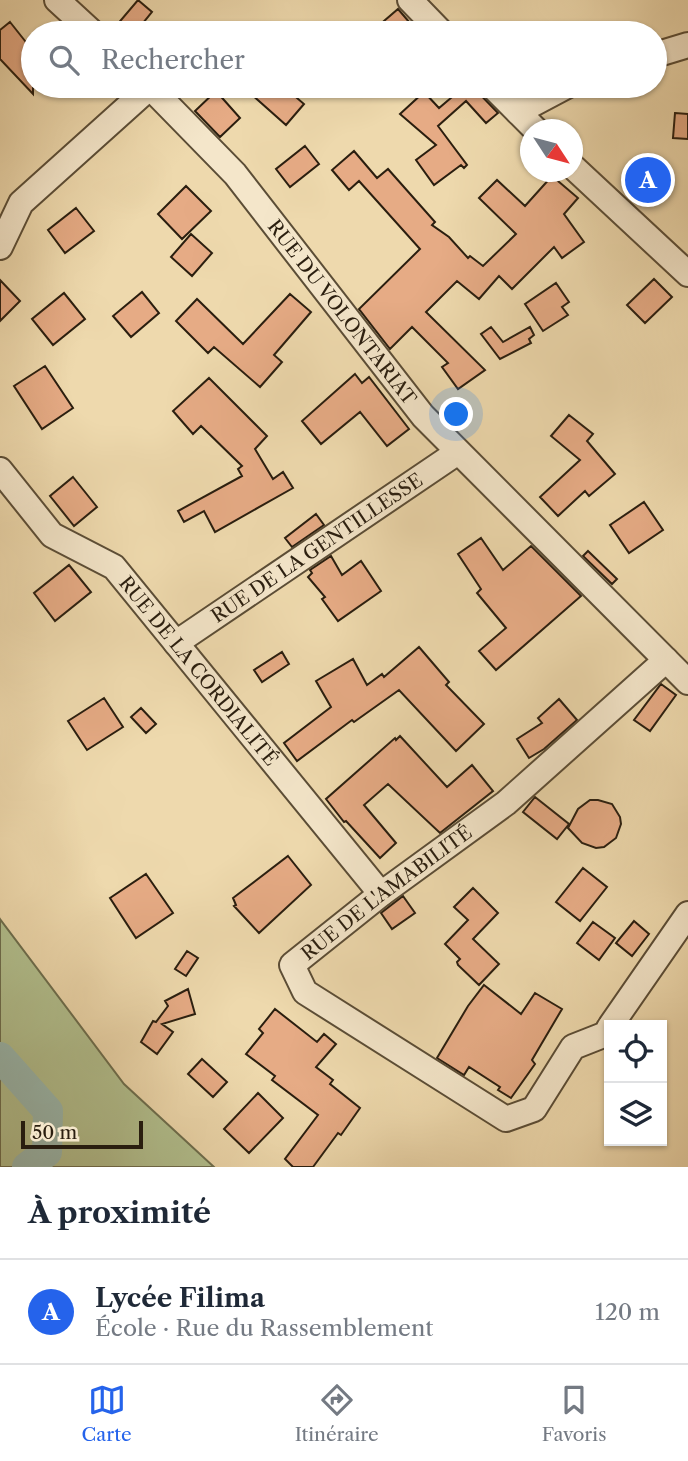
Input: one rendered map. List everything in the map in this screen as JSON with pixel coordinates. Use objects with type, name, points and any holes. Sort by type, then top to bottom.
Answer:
[{"type":"street","points":[[57,0],[80,21]]},
{"type":"street","points":[[410,0],[430,21]]},
{"type":"street","points":[[667,51],[688,45]]},
{"type":"street","points":[[0,247],[21,202],[137,98]]},
{"type":"street","name":"RUE DU VOLONTARIAT","points":[[162,98],[235,174],[423,416],[688,682]]},
{"type":"street","points":[[504,98],[525,119]]},
{"type":"street","points":[[518,112],[544,98]]},
{"type":"street","points":[[583,176],[688,274]]},
{"type":"street","name":"RUE DE LA GENTILLESSE","points":[[176,643],[458,452]]},
{"type":"street","name":"RUE DE LA CORDIALITÉ","points":[[0,470],[52,535],[114,567],[381,894]]},
{"type":"street","name":"RUE DE L'AMABILITÉ","points":[[604,1035],[573,1046],[534,1108],[506,1119],[305,992],[292,965],[381,894],[506,803],[666,660]]},
{"type":"street","name":"RUE DE L'AMABILITÉ","points":[[615,1020],[688,914]]},
{"type":"green space","points":[[0,919],[124,1084],[214,1167],[0,1167]]},
{"type":"building","points":[[138,0],[152,12],[145,21],[120,21]]},
{"type":"building","points":[[398,9],[408,21],[384,21]]},
{"type":"building","points":[[10,22],[21,36],[21,81],[0,59],[0,30]]},
{"type":"building","points":[[209,98],[222,98],[240,118],[220,137],[195,111]]},
{"type":"building","points":[[256,98],[297,98],[304,104],[286,125]]},
{"type":"building","points":[[417,98],[430,98],[439,108],[451,98],[484,98],[498,113],[486,123],[466,101],[438,126],[467,165],[464,168],[461,165],[434,185],[416,160],[436,145],[400,114]]},
{"type":"building","points":[[675,113],[688,114],[688,139],[673,138]]},
{"type":"building","points":[[305,146],[319,164],[290,187],[276,169]]},
{"type":"building","points":[[354,151],[377,178],[388,169],[435,222],[432,225],[449,237],[468,258],[470,256],[483,266],[516,234],[479,198],[497,180],[525,206],[547,182],[559,182],[578,198],[564,214],[584,242],[562,258],[554,247],[512,289],[499,276],[479,299],[457,281],[426,312],[485,370],[458,389],[442,367],[448,363],[412,327],[390,349],[359,309],[420,249],[359,181],[349,190],[332,170]]},
{"type":"building","points":[[186,186],[211,211],[182,239],[158,214]]},
{"type":"building","points":[[76,208],[94,231],[65,253],[48,230]]},
{"type":"building","points":[[191,234],[212,253],[192,276],[171,257]]},
{"type":"building","points":[[654,279],[672,297],[645,323],[627,305]]},
{"type":"building","points":[[0,280],[20,301],[0,321]]},
{"type":"building","points":[[556,283],[569,302],[562,307],[568,315],[543,331],[525,304]]},
{"type":"building","points":[[142,292],[159,313],[131,337],[113,316]]},
{"type":"building","points":[[64,293],[85,319],[53,345],[32,319]]},
{"type":"building","points":[[290,294],[311,312],[274,355],[282,362],[260,387],[214,347],[208,353],[176,321],[197,299],[243,344]]},
{"type":"building","points":[[491,327],[503,342],[530,327],[534,335],[529,339],[531,343],[500,359],[481,334]]},
{"type":"building","points":[[45,366],[73,408],[42,429],[14,386]]},
{"type":"building","points":[[355,374],[362,383],[369,377],[409,429],[387,446],[360,412],[321,444],[302,421]]},
{"type":"building","points":[[209,378],[267,436],[255,449],[273,479],[283,472],[293,488],[215,532],[204,511],[184,522],[178,511],[242,476],[238,469],[242,466],[201,426],[193,434],[173,411]]},
{"type":"building","points":[[569,415],[593,434],[587,441],[615,474],[589,496],[585,491],[558,516],[540,497],[580,460],[551,436]]},
{"type":"building","points":[[73,477],[97,507],[74,526],[50,496]]},
{"type":"building","points":[[644,502],[663,530],[629,553],[610,525]]},
{"type":"building","points":[[316,514],[324,525],[292,547],[285,538]]},
{"type":"building","points":[[481,538],[503,570],[531,546],[581,596],[496,670],[479,651],[506,628],[477,593],[481,589],[458,554]]},
{"type":"building","points":[[588,551],[617,579],[612,584],[583,556]]},
{"type":"building","points":[[331,556],[342,575],[361,561],[381,591],[338,621],[322,599],[325,597],[308,577],[312,573],[310,570]]},
{"type":"building","points":[[69,565],[91,592],[55,621],[34,593]]},
{"type":"building","points":[[419,647],[449,682],[446,685],[484,724],[456,751],[399,690],[354,722],[352,720],[297,761],[284,743],[331,707],[316,681],[353,659],[367,685],[382,674],[384,677]]},
{"type":"building","points":[[282,652],[289,664],[262,682],[254,670]]},
{"type":"building","points":[[661,684],[676,695],[650,731],[634,720]]},
{"type":"building","points":[[104,698],[123,727],[87,750],[68,721]]},
{"type":"building","points":[[559,699],[577,720],[544,749],[529,758],[517,739],[542,723],[538,718]]},
{"type":"building","points":[[141,708],[156,724],[146,733],[131,717]]},
{"type":"building","points":[[400,736],[447,787],[472,765],[493,791],[440,833],[388,784],[364,805],[396,843],[380,858],[346,821],[344,822],[326,799]]},
{"type":"building","points":[[535,797],[569,824],[557,839],[523,812]]},
{"type":"building","points":[[590,800],[612,804],[620,817],[621,824],[616,838],[604,847],[596,848],[582,843],[568,828],[578,809]]},
{"type":"building","points":[[288,856],[311,885],[259,933],[234,906],[236,905],[233,898]]},
{"type":"building","points":[[583,868],[607,887],[580,921],[556,902]]},
{"type":"building","points":[[146,874],[173,913],[136,938],[110,898]]},
{"type":"building","points":[[473,888],[498,913],[473,939],[499,964],[479,985],[458,965],[460,959],[445,944],[468,920],[454,907]]},
{"type":"building","points":[[403,896],[415,913],[392,929],[381,913]]},
{"type":"building","points":[[634,921],[649,934],[632,956],[616,943]]},
{"type":"building","points":[[593,922],[615,938],[599,960],[577,943]]},
{"type":"building","points":[[187,951],[198,958],[186,976],[175,969]]},
{"type":"building","points":[[484,985],[521,1014],[535,993],[562,1009],[532,1060],[535,1064],[511,1098],[498,1090],[500,1087],[469,1067],[464,1075],[437,1058]]},
{"type":"building","points":[[188,989],[195,1014],[162,1024],[173,1032],[157,1054],[141,1042],[153,1021],[156,1022],[168,1006],[165,1001]]},
{"type":"building","points":[[275,1009],[317,1042],[324,1034],[336,1044],[316,1067],[333,1080],[330,1084],[360,1108],[313,1167],[293,1167],[285,1159],[318,1115],[272,1080],[275,1076],[246,1054],[263,1033],[259,1029]]},
{"type":"building","points":[[202,1059],[227,1082],[213,1097],[188,1074]]},
{"type":"building","points":[[258,1093],[283,1118],[249,1153],[224,1129]]},
{"type":"waterway","points":[[0,1057],[48,1111],[47,1152],[27,1167]]},
{"type":"place","name":"Lycée Filima","points":[[648,180]]}]
